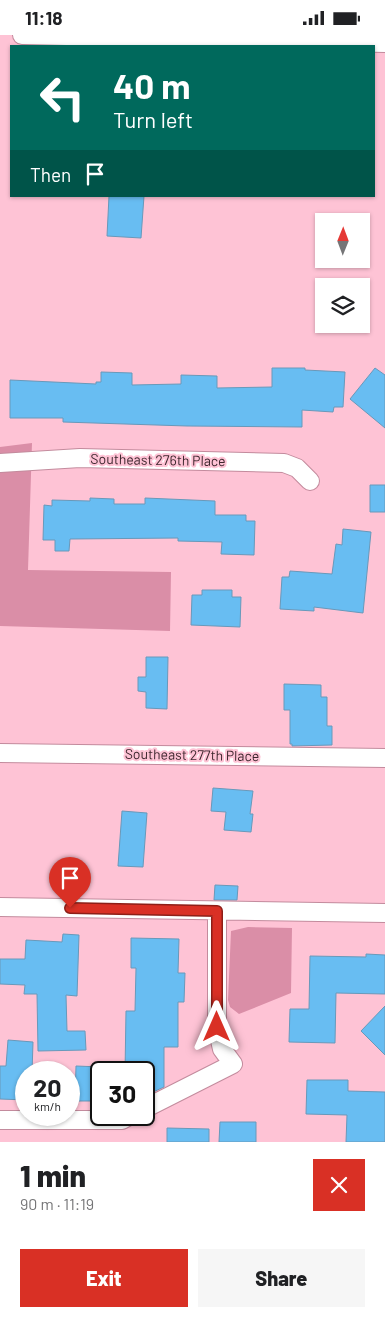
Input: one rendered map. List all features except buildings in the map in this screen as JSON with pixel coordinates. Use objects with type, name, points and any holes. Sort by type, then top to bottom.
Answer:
[{"type":"street","points":[[22,35],[385,43]]},
{"type":"street","name":"Southeast 276th Place","points":[[0,463],[80,458],[284,463],[297,468],[310,481]]},
{"type":"street","name":"Southeast 277th Place","points":[[0,753],[385,757]]},
{"type":"street","points":[[0,907],[385,913]]},
{"type":"street","points":[[155,1103],[233,1064],[222,1049],[217,1027],[217,911]]},
{"type":"street","points":[[0,1120],[90,1120]]},
{"type":"shaded area","points":[[32,443],[28,570],[171,572],[170,631],[0,626],[0,447]]},
{"type":"shaded area","points":[[248,927],[292,928],[291,993],[239,1014],[230,1007],[228,1000],[231,931]]},
{"type":"route","points":[[70,908],[217,911],[217,1027]]}]
